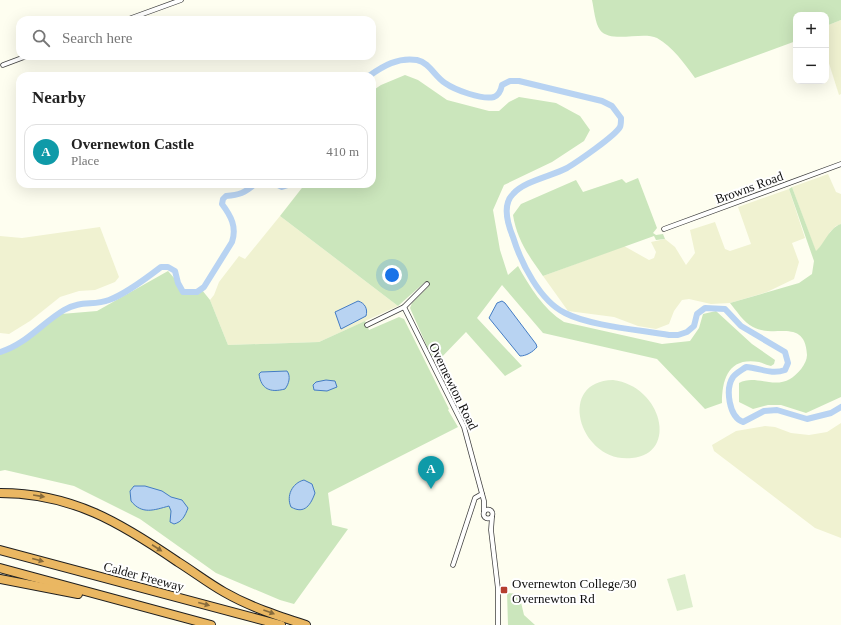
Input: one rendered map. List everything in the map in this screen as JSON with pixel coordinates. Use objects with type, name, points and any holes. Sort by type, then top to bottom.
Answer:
[{"type":"highway","points":[[0,493],[43,496],[91,510],[129,530],[210,584],[236,598],[306,625]]},
{"type":"highway","name":"Calder Freeway","points":[[0,550],[281,625]]},
{"type":"highway","points":[[0,568],[211,625]]},
{"type":"highway","points":[[0,579],[173,615]]},
{"type":"street","points":[[137,16],[181,0]]},
{"type":"street","points":[[3,65],[16,60]]},
{"type":"street","name":"Browns Road","points":[[664,229],[841,164]]},
{"type":"street","points":[[367,325],[404,307],[427,284]]},
{"type":"street","name":"Overnewton Road","points":[[404,307],[464,427],[483,498],[484,512]]},
{"type":"street","points":[[453,565],[474,501],[476,497],[483,498]]},
{"type":"street","name":"Overnewton Road","points":[[483,498],[490,510]]},
{"type":"street","points":[[491,530],[484,512],[490,510],[492,512],[491,530],[497,579],[498,625]]},
{"type":"street","points":[[486,518],[489,519],[492,517]]},
{"type":"green space","points":[[592,0],[841,0],[841,20],[829,25],[829,12],[793,12],[793,42],[695,78],[673,51],[657,38],[651,36],[619,37],[605,34],[600,30],[595,16]]},
{"type":"green space","points":[[841,20],[841,94],[839,95],[829,63],[829,25]]},
{"type":"green space","points":[[405,75],[418,80],[447,100],[489,111],[499,111],[509,102],[519,97],[556,103],[580,116],[590,130],[584,141],[552,162],[504,185],[493,210],[500,250],[508,275],[518,266],[527,282],[543,304],[556,317],[564,322],[662,344],[690,341],[699,328],[703,314],[716,311],[752,344],[775,360],[774,364],[771,366],[759,362],[749,361],[734,366],[729,371],[726,378],[722,394],[722,403],[705,409],[657,359],[543,333],[502,285],[477,318],[522,366],[505,376],[466,332],[437,362],[429,351],[410,308],[412,303],[429,286],[425,282],[398,306],[280,216],[302,188],[376,188],[376,88]]},
{"type":"green space","points":[[828,174],[836,192],[841,194],[841,224],[836,226],[830,232],[816,252],[792,187]]},
{"type":"green space","points":[[638,178],[657,228],[653,233],[656,235],[663,234],[665,239],[656,240],[654,236],[543,276],[524,247],[517,232],[513,215],[521,204],[576,180],[583,192],[622,179],[626,183]]},
{"type":"green space","points":[[792,187],[816,251],[830,232],[841,224],[841,397],[806,413],[781,405],[768,405],[753,409],[739,402],[739,383],[751,380],[777,383],[784,382],[796,375],[805,362],[807,355],[805,343],[801,336],[787,331],[761,330],[753,327],[743,319],[730,303],[799,283],[812,274],[814,261],[789,189]]},
{"type":"green space","points":[[789,189],[805,238],[792,243],[799,262],[794,279],[767,292],[730,303],[711,304],[689,299],[682,300],[674,311],[669,324],[656,329],[638,326],[614,317],[568,311],[543,276],[624,246],[649,260],[654,258],[656,252],[651,242],[665,239],[675,247],[686,265],[695,253],[690,230],[715,222],[725,249],[730,251],[751,244],[738,207]]},
{"type":"green space","points":[[280,216],[398,306],[319,342],[228,345],[210,300],[214,295],[219,282],[239,256],[245,259]]},
{"type":"green space","points":[[100,227],[119,277],[115,282],[95,290],[79,291],[60,297],[30,321],[9,334],[0,333],[0,236],[22,238]]},
{"type":"green space","points":[[168,271],[189,295],[199,294],[202,290],[210,300],[228,345],[319,342],[365,321],[369,330],[399,317],[404,319],[449,409],[448,410],[458,427],[328,493],[332,525],[348,529],[294,604],[280,600],[216,573],[140,519],[74,486],[5,470],[0,471],[0,353],[3,354],[61,314],[97,311]]},
{"type":"green space","points":[[613,380],[630,385],[643,394],[653,406],[658,420],[660,433],[656,445],[647,454],[632,458],[614,456],[599,448],[588,436],[581,422],[580,407],[584,393],[595,384]]},
{"type":"green space","points":[[841,423],[841,538],[815,528],[714,451],[712,445],[736,431],[765,426],[775,427],[791,433],[809,435],[827,432]]},
{"type":"green space","points":[[685,574],[693,607],[677,611],[667,579]]},
{"type":"green space","points":[[507,593],[519,594],[524,615],[535,625],[508,625]]},
{"type":"water","points":[[358,301],[365,307],[367,311],[366,316],[341,329],[335,312]]},
{"type":"water","points":[[502,301],[536,344],[537,347],[534,351],[520,356],[489,318],[497,303]]},
{"type":"water","points":[[287,371],[289,378],[288,385],[285,389],[280,390],[267,389],[262,383],[259,374],[261,372]]},
{"type":"water","points":[[326,380],[335,381],[337,387],[327,391],[314,390],[313,385],[316,382]]},
{"type":"water","points":[[304,480],[312,484],[315,493],[312,501],[307,507],[300,510],[291,507],[289,499],[293,487]]},
{"type":"water","points":[[134,486],[145,486],[162,491],[171,497],[182,500],[188,508],[184,516],[179,522],[174,524],[170,522],[171,511],[169,506],[148,510],[139,508],[131,501],[130,491]]},
{"type":"waterway","points":[[375,72],[397,61],[410,59],[417,60],[429,67],[449,86],[476,96],[489,98],[494,97],[500,92],[502,85],[510,81],[519,81],[602,101],[612,106],[621,118],[620,127],[617,131],[587,155],[567,168],[531,182],[518,189],[513,194],[508,204],[507,215],[509,227],[526,269],[540,291],[547,300],[556,307],[575,317],[616,327],[669,335],[678,335],[687,332],[694,326],[697,314],[705,308],[725,309],[741,326],[785,352],[788,363],[785,370],[775,372],[746,367],[733,377],[729,388],[729,395],[734,415],[738,419],[743,422],[764,411],[777,410],[807,419],[831,413],[841,407]]},
{"type":"waterway","points":[[0,352],[9,349],[25,339],[64,310],[76,305],[98,303],[115,298],[161,267],[168,267],[175,271],[178,283],[183,292],[197,292],[204,287],[232,242],[234,231],[230,217],[222,204],[223,199],[226,196],[238,194],[250,188]]},
{"type":"place","name":"Overnewton Castle","points":[[431,489]]},
{"type":"place","name":"Overnewton College/30 Overnewton Rd","points":[[504,590]]}]
